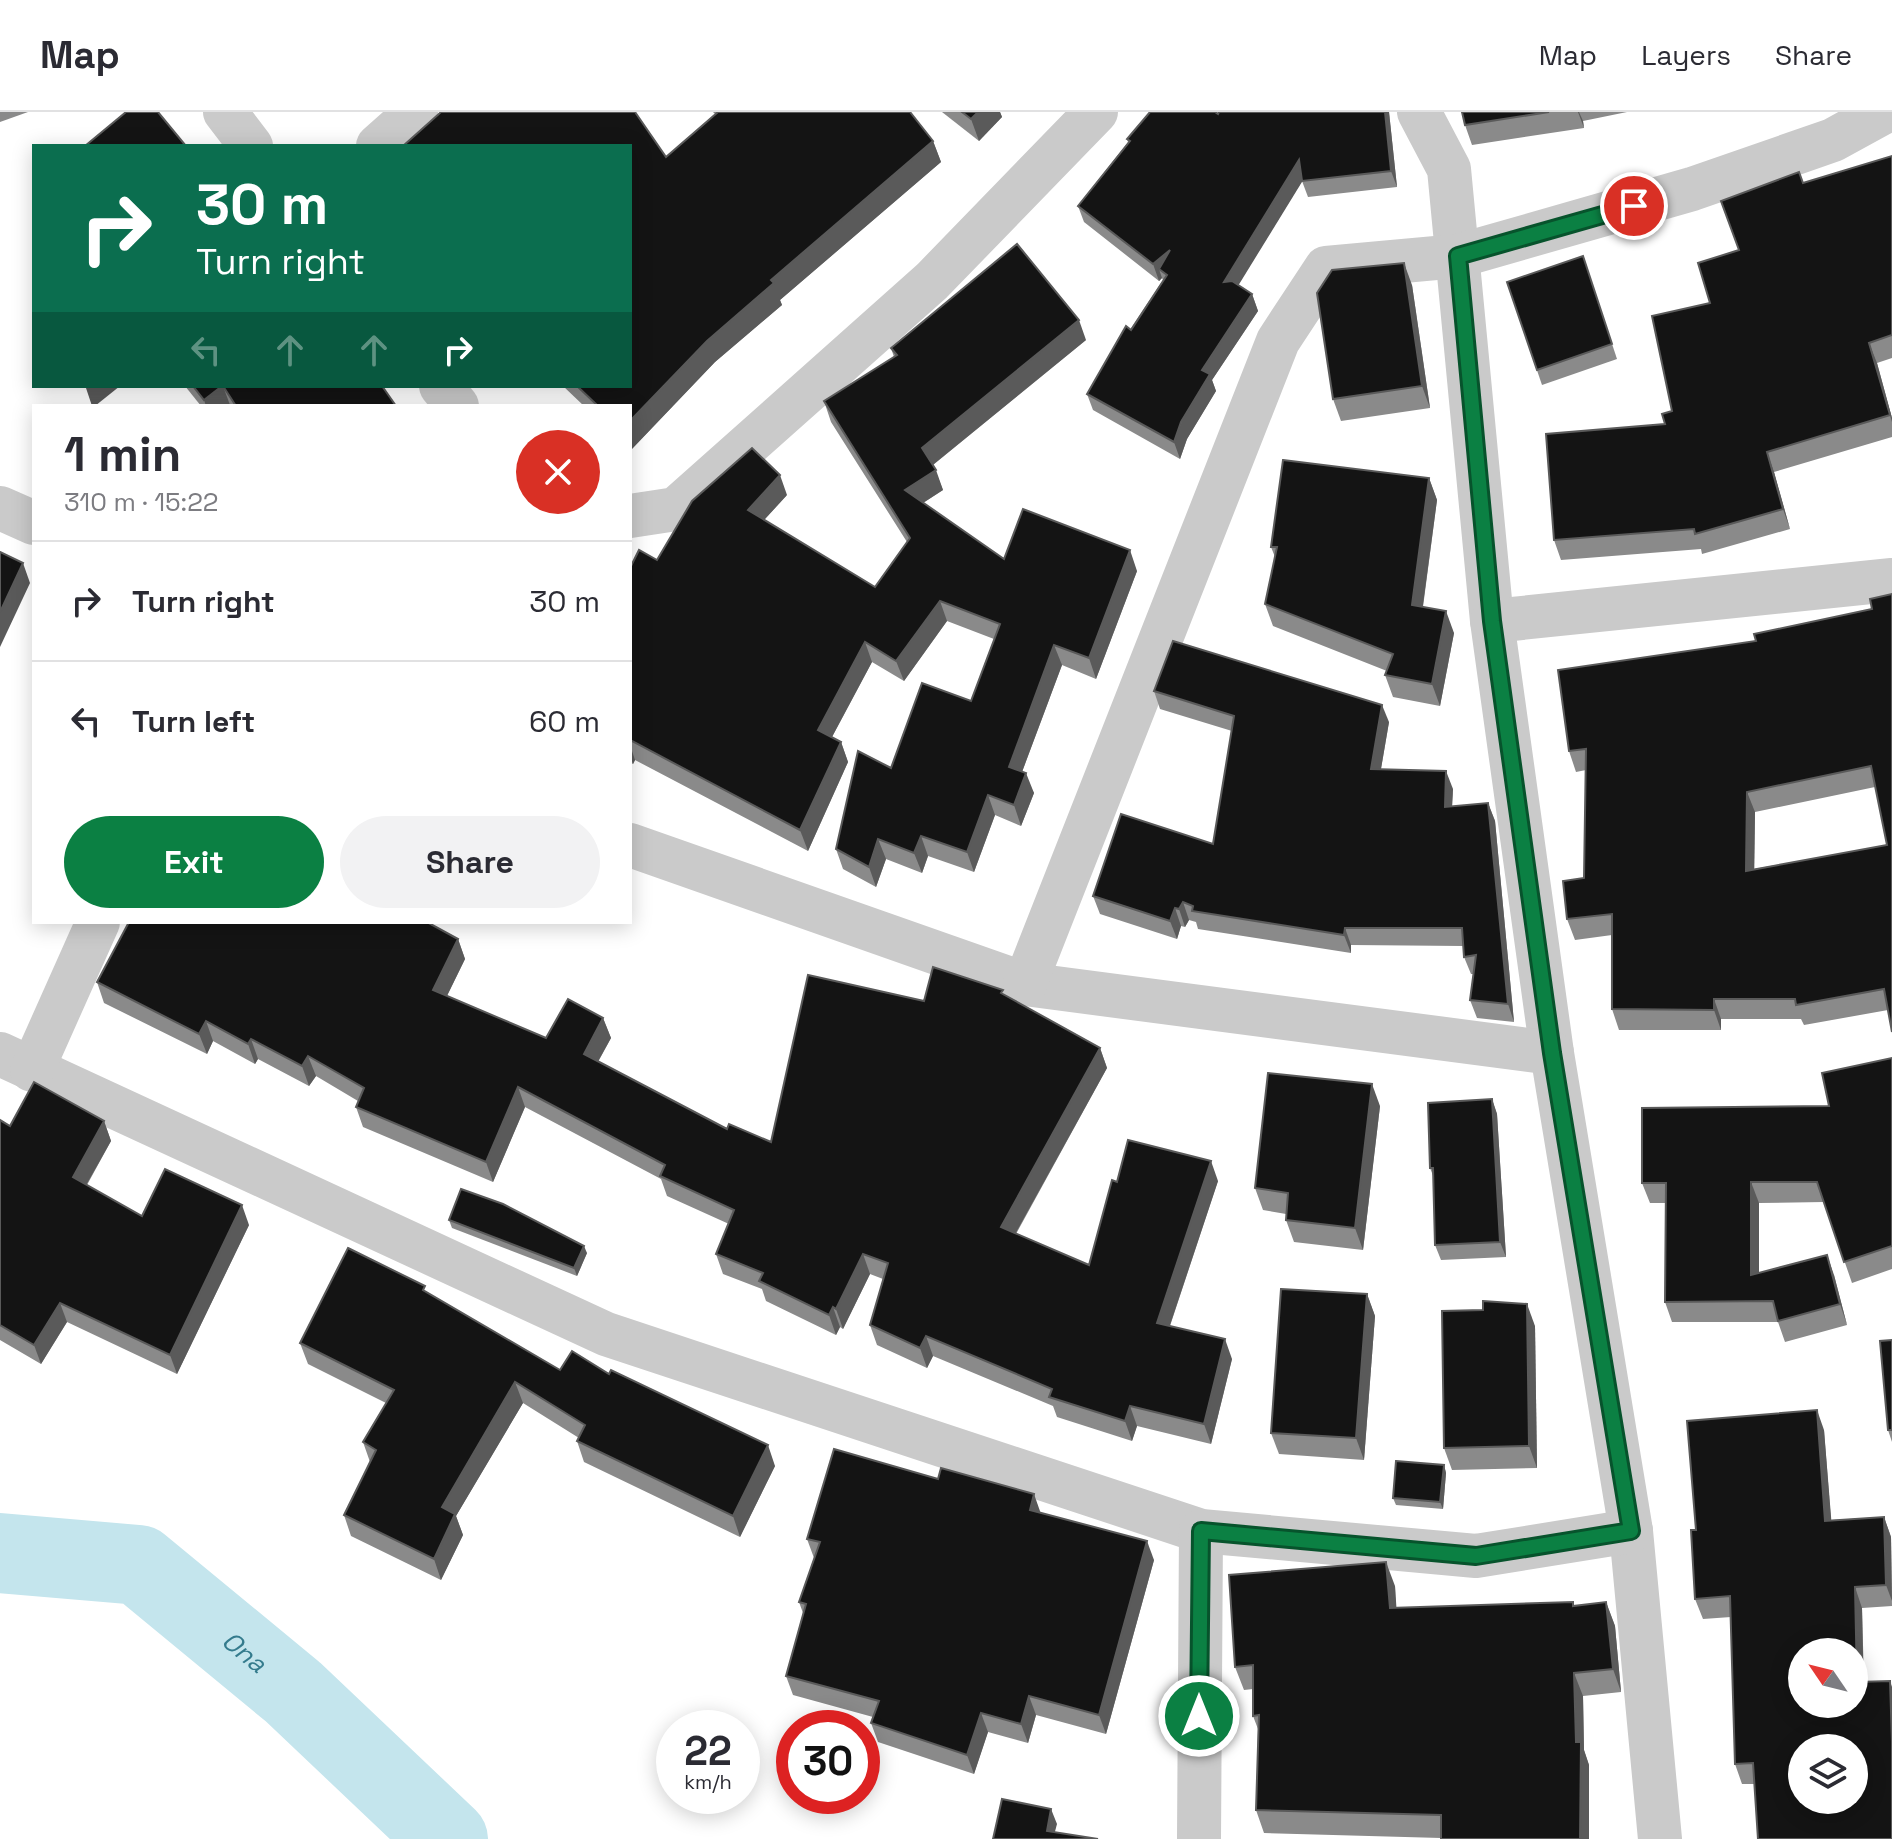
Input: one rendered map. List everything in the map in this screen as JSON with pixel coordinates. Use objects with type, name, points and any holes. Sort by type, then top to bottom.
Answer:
[{"type":"street","points":[[225,112],[249,144]]},
{"type":"street","points":[[380,144],[416,112]]},
{"type":"street","points":[[632,516],[676,509],[932,281],[1096,112]]},
{"type":"street","points":[[1419,112],[1449,169],[1492,621],[1552,1053],[1631,1531],[1660,1839]]},
{"type":"street","points":[[1025,984],[1278,341],[1326,268],[1458,256],[1692,189],[1833,140],[1884,112]]},
{"type":"street","points":[[443,388],[455,404]]},
{"type":"street","points":[[0,508],[32,522]]},
{"type":"street","points":[[1492,621],[1892,580]]},
{"type":"street","points":[[632,846],[1025,984],[1552,1053]]},
{"type":"street","points":[[97,924],[16,1062],[606,1334],[1201,1531],[1476,1556],[1631,1531]]},
{"type":"street","points":[[1199,1839],[1201,1531]]},
{"type":"building","points":[[126,112],[158,112],[184,144],[87,144]]},
{"type":"building","points":[[441,112],[635,112],[666,157],[718,112],[910,112],[933,141],[771,280],[774,283],[707,341],[632,419],[632,404],[596,404],[579,388],[632,388],[632,144],[405,144]]},
{"type":"building","points":[[962,112],[978,112],[971,119]]},
{"type":"building","points":[[1150,112],[1385,112],[1391,171],[1302,181],[1299,160],[1224,282],[1232,281],[1252,294],[1202,370],[1210,374],[1181,422],[1174,442],[1087,394],[1126,326],[1131,330],[1167,275],[1159,269],[1170,250],[1153,264],[1078,206]]},
{"type":"building","points":[[1462,112],[1549,112],[1465,125]]},
{"type":"building","points":[[1892,156],[1892,335],[1869,343],[1890,415],[1767,452],[1783,509],[1695,534],[1694,529],[1554,540],[1546,434],[1665,424],[1662,414],[1672,411],[1652,316],[1710,303],[1698,263],[1739,250],[1721,201],[1799,172],[1803,183]]},
{"type":"building","points":[[1017,244],[1079,320],[922,448],[936,470],[905,490],[1004,559],[1023,509],[1130,550],[1089,658],[1054,645],[1009,767],[1026,773],[1014,805],[988,795],[967,852],[921,836],[914,853],[878,839],[869,867],[836,849],[858,751],[891,768],[922,683],[971,701],[1000,624],[940,601],[896,661],[865,642],[818,730],[841,742],[800,830],[632,741],[632,564],[639,550],[657,560],[692,501],[752,448],[780,475],[748,510],[875,587],[910,538],[824,401],[897,355],[891,348]]},
{"type":"building","points":[[1583,256],[1612,344],[1537,370],[1507,282]]},
{"type":"building","points":[[1404,263],[1422,386],[1333,399],[1317,293],[1332,270]]},
{"type":"building","points":[[195,388],[219,388],[204,400]]},
{"type":"building","points":[[224,388],[383,388],[395,404],[235,404]]},
{"type":"building","points":[[1283,460],[1429,478],[1412,605],[1446,611],[1432,684],[1385,675],[1393,654],[1265,604],[1277,547],[1271,547]]},
{"type":"building","points":[[0,552],[23,563],[0,612]]},
{"type":"building","points":[[1892,594],[1892,1032],[1884,989],[1796,1005],[1795,999],[1714,999],[1714,1010],[1612,1009],[1612,914],[1567,919],[1563,881],[1584,878],[1586,749],[1569,751],[1558,670],[1756,641],[1754,634],[1872,609],[1870,599]],"holes":[[[1871,766],[1887,845],[1746,871],[1747,792]]]},
{"type":"building","points":[[1173,641],[1382,705],[1371,769],[1446,771],[1445,807],[1488,803],[1508,1004],[1470,1000],[1476,955],[1464,957],[1462,928],[1345,928],[1344,935],[1192,911],[1193,906],[1183,902],[1179,909],[1175,908],[1170,921],[1093,896],[1121,814],[1213,844],[1234,716],[1154,691]]},
{"type":"building","points":[[128,924],[431,924],[458,939],[433,990],[546,1038],[568,999],[603,1018],[584,1054],[727,1129],[729,1124],[771,1142],[808,975],[924,1001],[933,967],[1003,990],[1001,993],[1100,1048],[1001,1227],[1089,1265],[1112,1180],[1117,1182],[1128,1140],[1211,1161],[1157,1323],[1225,1339],[1204,1424],[1130,1406],[1125,1421],[1049,1397],[1052,1389],[926,1336],[920,1348],[870,1325],[888,1263],[863,1254],[836,1309],[833,1307],[829,1315],[759,1281],[763,1273],[716,1254],[734,1210],[660,1176],[665,1165],[518,1087],[486,1162],[356,1107],[364,1088],[308,1056],[302,1066],[251,1039],[248,1044],[206,1021],[199,1034],[97,982]]},
{"type":"building","points":[[1892,1058],[1892,1246],[1844,1262],[1817,1182],[1751,1182],[1751,1275],[1827,1255],[1840,1304],[1778,1321],[1773,1301],[1665,1302],[1666,1183],[1642,1183],[1642,1108],[1829,1106],[1822,1073]]},
{"type":"building","points":[[1268,1073],[1372,1084],[1355,1228],[1286,1220],[1288,1193],[1255,1188]]},
{"type":"building","points":[[34,1082],[104,1121],[73,1177],[142,1216],[165,1169],[242,1205],[170,1355],[60,1303],[34,1345],[0,1325],[0,1120],[10,1126]]},
{"type":"building","points":[[1492,1099],[1500,1242],[1435,1245],[1428,1103]]},
{"type":"building","points":[[461,1189],[503,1204],[584,1246],[574,1268],[449,1220]]},
{"type":"building","points":[[348,1248],[425,1286],[423,1290],[560,1370],[572,1351],[609,1374],[611,1370],[768,1445],[733,1516],[577,1441],[585,1425],[515,1382],[442,1507],[455,1514],[434,1559],[344,1515],[376,1450],[363,1442],[394,1390],[300,1343]]},
{"type":"building","points":[[1281,1289],[1367,1294],[1356,1438],[1271,1433]]},
{"type":"building","points":[[1483,1301],[1527,1304],[1529,1446],[1444,1448],[1442,1311],[1483,1310]]},
{"type":"building","points":[[1892,1340],[1892,1430],[1888,1430],[1880,1341]]},
{"type":"building","points":[[1817,1410],[1825,1521],[1884,1517],[1886,1585],[1855,1587],[1856,1638],[1788,1638],[1788,1718],[1868,1718],[1868,1682],[1890,1681],[1892,1839],[1758,1839],[1753,1763],[1735,1764],[1730,1596],[1695,1599],[1691,1530],[1696,1530],[1687,1421]]},
{"type":"building","points":[[834,1449],[938,1479],[941,1468],[1034,1494],[1030,1510],[1147,1541],[1099,1715],[1029,1696],[1021,1724],[981,1713],[967,1755],[880,1726],[880,1710],[876,1710],[879,1701],[786,1676],[806,1604],[799,1602],[820,1542],[807,1539]]},
{"type":"building","points":[[1396,1461],[1444,1465],[1440,1502],[1393,1498]]},
{"type":"building","points":[[1386,1562],[1390,1608],[1573,1602],[1573,1606],[1606,1602],[1613,1669],[1574,1673],[1576,1742],[1581,1742],[1580,1839],[1441,1839],[1441,1815],[1256,1810],[1259,1715],[1253,1716],[1253,1665],[1235,1667],[1229,1575]]},
{"type":"building","points":[[1002,1799],[1051,1809],[1047,1831],[1098,1839],[993,1839]]},
{"type":"waterway","name":"Ona","points":[[0,1553],[139,1565],[293,1692],[448,1839]]},
{"type":"route","points":[[1199,1716],[1201,1531],[1476,1556],[1631,1531],[1552,1053],[1492,621],[1458,256],[1634,206]]}]
